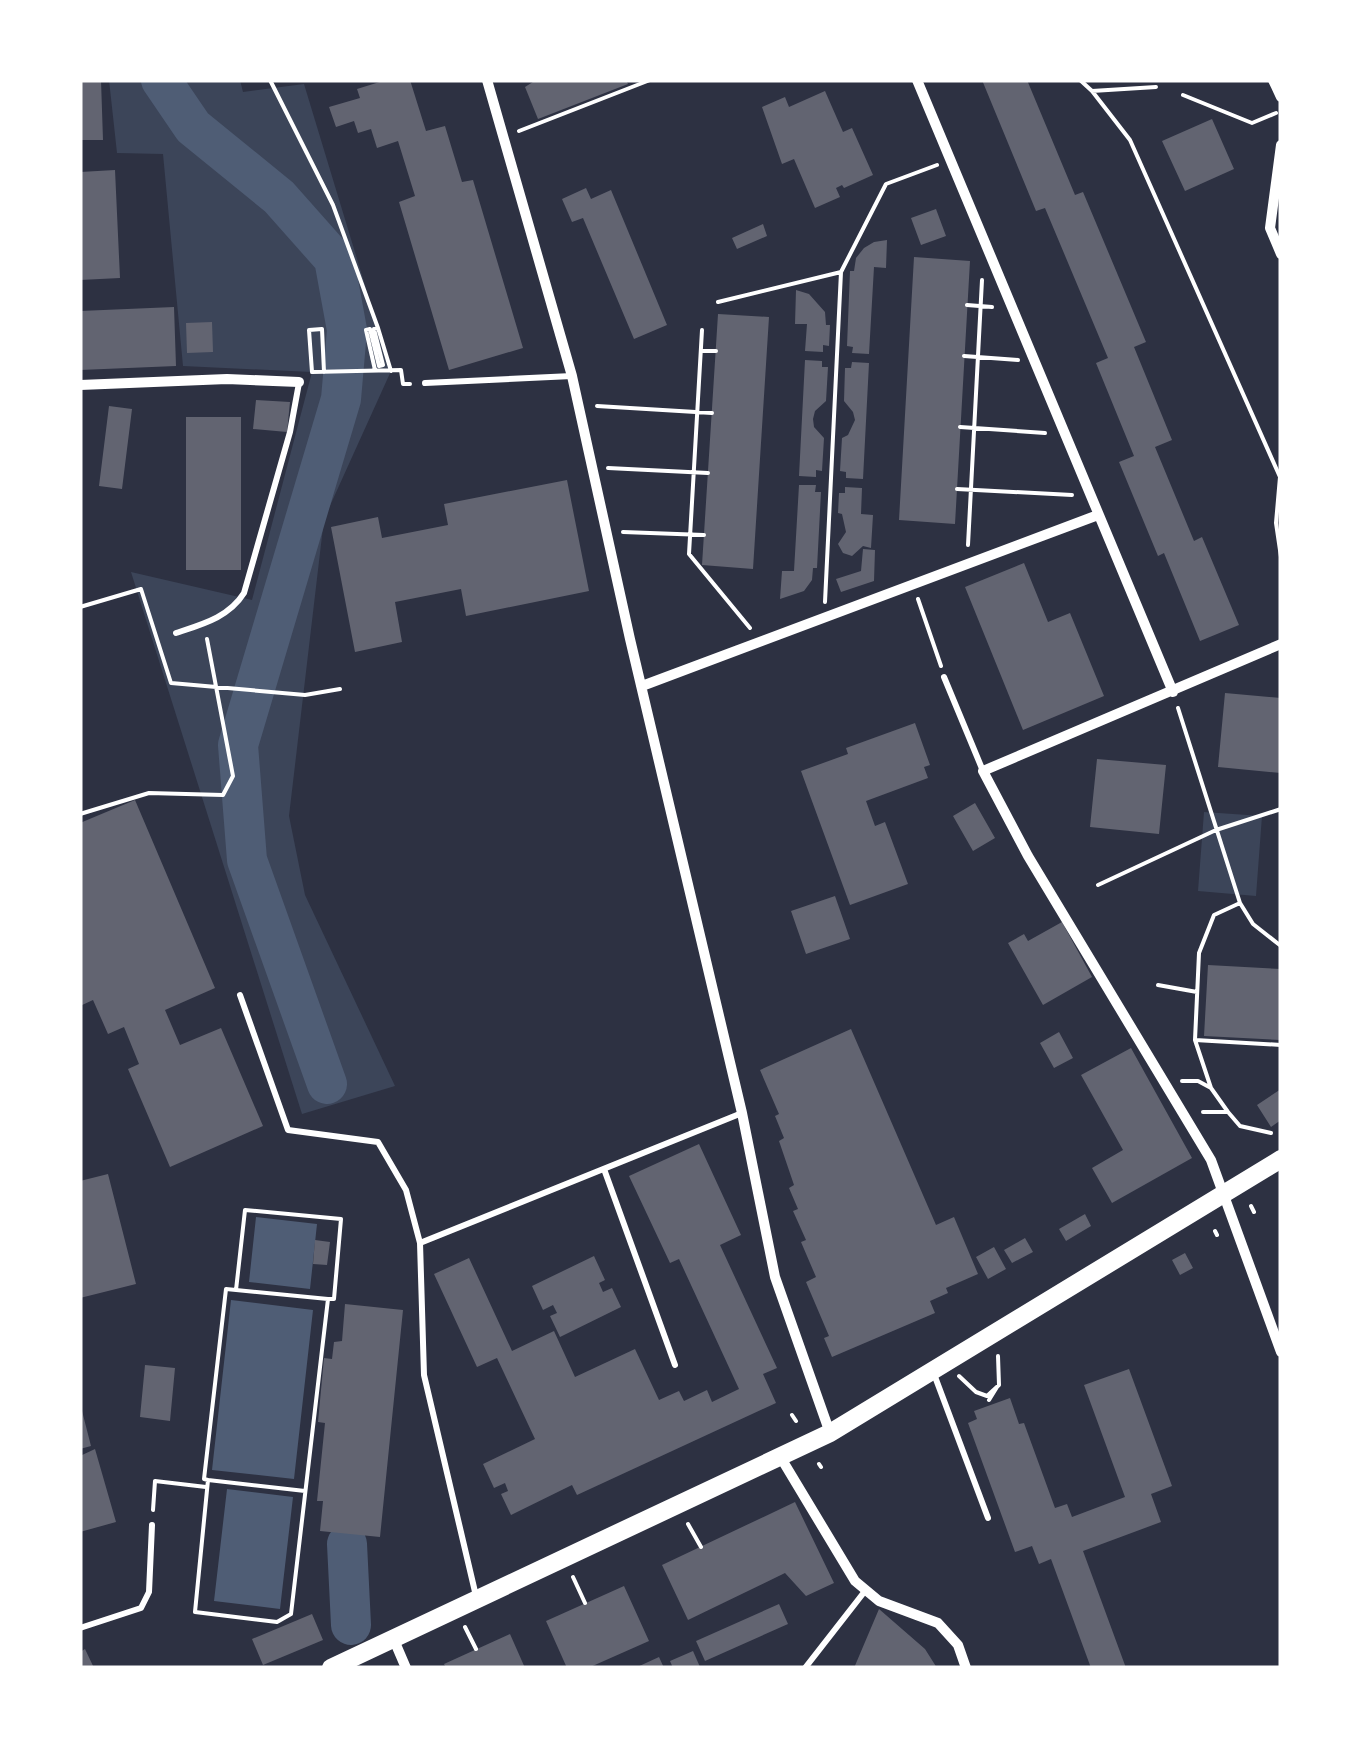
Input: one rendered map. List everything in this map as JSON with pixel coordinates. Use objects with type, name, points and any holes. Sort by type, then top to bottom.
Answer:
[{"type":"street","points":[[488,80],[572,376],[776,1277],[830,1433]]},
{"type":"street","points":[[917,80],[1173,692]]},
{"type":"street","points":[[1273,80],[1281,97]]},
{"type":"street","points":[[1281,145],[1270,228],[1281,254]]},
{"type":"street","points":[[80,386],[227,379],[299,382]]},
{"type":"street","points":[[642,686],[1098,515]]},
{"type":"street","points":[[1281,644],[983,771],[1028,856],[1211,1160],[1281,1352]]},
{"type":"street","points":[[331,1668],[830,1433],[1281,1159]]},
{"type":"street","points":[[781,1458],[855,1580],[879,1601],[938,1623],[958,1645],[966,1668]]},
{"type":"street","points":[[394,1640],[406,1668]]},
{"type":"lane","points":[[425,383],[572,376]]},
{"type":"lane","points":[[176,632],[204,624],[235,608],[244,592],[290,432],[299,382]]},
{"type":"lane","points":[[944,676],[983,771]]},
{"type":"lane","points":[[240,995],[288,1130],[378,1142],[406,1190],[420,1243],[424,1375],[477,1602]]},
{"type":"lane","points":[[420,1243],[742,1114]]},
{"type":"lane","points":[[604,1169],[675,1365]]},
{"type":"lane","points":[[932,1370],[988,1518]]},
{"type":"lane","points":[[80,1628],[141,1608],[148,1592],[152,1525]]},
{"type":"lane","points":[[805,1668],[866,1590]]},
{"type":"path","points":[[270,80],[333,204],[391,371]]},
{"type":"path","points":[[505,137],[650,80]]},
{"type":"path","points":[[1080,80],[1130,140],[1280,477],[1276,523],[1281,557]]},
{"type":"path","points":[[1092,91],[1156,87]]},
{"type":"path","points":[[1183,96],[1252,124],[1281,111]]},
{"type":"path","points":[[824,618],[841,272],[886,184],[949,160]]},
{"type":"path","points":[[718,302],[841,272]]},
{"type":"path","points":[[967,564],[982,273]]},
{"type":"path","points":[[967,305],[1011,308]]},
{"type":"path","points":[[375,370],[366,330],[370,329],[379,366],[384,365],[374,329],[378,328]]},
{"type":"path","points":[[324,372],[322,329],[309,330],[312,372],[324,372],[375,370],[391,371],[401,370],[403,384],[425,383]]},
{"type":"path","points":[[702,330],[689,554],[762,642]]},
{"type":"path","points":[[701,351],[716,351]]},
{"type":"path","points":[[964,356],[1033,361]]},
{"type":"path","points":[[578,404],[712,413]]},
{"type":"path","points":[[960,427],[1034,432]]},
{"type":"path","points":[[592,467],[708,473]]},
{"type":"path","points":[[957,488],[1090,496]]},
{"type":"path","points":[[607,531],[704,535]]},
{"type":"path","points":[[914,585],[944,676]]},
{"type":"path","points":[[80,607],[141,589],[171,683],[305,694],[340,689]]},
{"type":"path","points":[[80,814],[148,793],[223,795],[233,776],[210,652]]},
{"type":"path","points":[[1173,692],[1240,903],[1252,924],[1281,946]]},
{"type":"path","points":[[1098,885],[1216,830],[1281,809]]},
{"type":"path","points":[[1240,903],[1214,915],[1199,954],[1195,1040],[1210,1088],[1228,1112],[1240,1126],[1271,1133]]},
{"type":"path","points":[[1158,984],[1197,992]]},
{"type":"path","points":[[1195,1040],[1281,1045]]},
{"type":"path","points":[[1167,1087],[1180,1081],[1198,1081],[1210,1088]]},
{"type":"path","points":[[1187,1120],[1199,1112],[1228,1112]]},
{"type":"path","points":[[236,1290],[244,1210],[341,1219],[334,1299],[328,1299],[236,1290],[226,1289],[204,1479],[306,1491]]},
{"type":"path","points":[[208,1480],[195,1612],[277,1622],[291,1614],[328,1299]]},
{"type":"path","points":[[958,1376],[989,1400],[999,1385],[998,1356]]},
{"type":"path","points":[[152,1525],[155,1482],[208,1487]]},
{"type":"path","points":[[688,1524],[700,1547]]},
{"type":"path","points":[[574,1578],[585,1603]]},
{"type":"path","points":[[466,1627],[476,1649]]},
{"type":"shaded area","points":[[109,80],[240,80],[243,92],[304,84],[391,371],[324,519],[289,816],[305,895],[395,1086],[302,1114],[131,572],[252,600],[312,372],[183,366],[163,154],[117,153]]},
{"type":"shaded area","points":[[1204,812],[1262,816],[1256,896],[1198,891]]},
{"type":"shaded area","points":[[256,1217],[317,1224],[310,1289],[249,1282]]},
{"type":"shaded area","points":[[231,1300],[313,1310],[294,1479],[212,1470]]},
{"type":"shaded area","points":[[227,1489],[293,1497],[280,1609],[214,1601]]},
{"type":"building","points":[[80,80],[101,80],[103,140],[80,140]]},
{"type":"building","points":[[386,80],[410,80],[426,131],[445,126],[462,182],[473,180],[523,348],[449,370],[399,202],[415,196],[398,141],[377,148],[371,129],[358,133],[354,121],[336,127],[329,107],[360,98],[357,89]]},
{"type":"building","points":[[536,80],[626,80],[628,84],[538,119],[525,87]]},
{"type":"building","points":[[982,80],[1027,80],[1075,195],[1083,192],[1146,342],[1134,347],[1172,440],[1155,447],[1194,541],[1202,537],[1239,625],[1200,641],[1164,553],[1158,556],[1119,462],[1134,456],[1096,363],[1108,358],[1045,208],[1036,211]]},
{"type":"building","points":[[825,91],[843,132],[852,128],[873,175],[836,188],[840,197],[815,208],[794,159],[782,164],[762,107],[785,97],[789,107]]},
{"type":"building","points":[[1212,119],[1234,169],[1185,191],[1162,141]]},
{"type":"building","points":[[115,170],[120,278],[80,280],[80,172]]},
{"type":"building","points":[[586,188],[591,199],[611,190],[667,325],[634,339],[583,218],[572,222],[562,199]]},
{"type":"building","points":[[936,209],[946,236],[921,245],[911,218]]},
{"type":"building","points":[[763,224],[767,236],[737,249],[732,238]]},
{"type":"building","points":[[887,240],[886,268],[874,267],[869,354],[852,353],[853,347],[847,346],[850,271],[854,271],[856,258],[864,248]]},
{"type":"building","points":[[914,257],[970,261],[955,524],[899,520]]},
{"type":"building","points":[[796,290],[809,294],[825,312],[826,325],[830,325],[829,346],[823,345],[823,352],[805,351],[807,324],[795,324]]},
{"type":"building","points":[[174,307],[176,366],[80,370],[80,311]]},
{"type":"building","points":[[718,314],[769,317],[753,569],[702,565]]},
{"type":"building","points":[[212,322],[213,352],[187,353],[186,323]]},
{"type":"building","points":[[805,360],[822,361],[822,367],[828,367],[826,401],[815,411],[813,419],[814,427],[824,438],[822,471],[816,470],[816,477],[799,476]]},
{"type":"building","points":[[852,362],[869,363],[863,479],[846,478],[846,472],[840,471],[842,438],[848,435],[855,420],[844,401],[845,368],[851,368]]},
{"type":"building","points":[[256,400],[290,402],[287,432],[253,429]]},
{"type":"building","points":[[109,406],[132,409],[122,489],[99,486]]},
{"type":"building","points":[[186,417],[241,417],[241,570],[186,570]]},
{"type":"building","points":[[567,480],[589,591],[466,616],[461,589],[395,602],[402,642],[355,652],[331,527],[378,517],[382,538],[448,525],[444,504]]},
{"type":"building","points":[[799,485],[816,485],[815,492],[821,492],[817,568],[813,568],[812,580],[804,591],[780,599],[782,571],[794,571]]},
{"type":"building","points":[[845,487],[862,488],[861,514],[873,515],[871,548],[863,546],[852,556],[843,553],[838,544],[846,532],[842,514],[838,513],[839,493],[845,493]]},
{"type":"building","points":[[863,549],[875,550],[874,581],[841,592],[836,579],[861,571]]},
{"type":"building","points":[[1024,563],[1048,622],[1070,613],[1104,696],[1023,730],[965,587]]},
{"type":"building","points":[[1225,693],[1281,698],[1281,773],[1218,767]]},
{"type":"building","points":[[915,723],[930,765],[924,767],[928,778],[866,801],[875,826],[885,822],[908,884],[850,905],[801,771],[848,754],[846,748]]},
{"type":"building","points":[[1097,759],[1166,765],[1159,834],[1090,827]]},
{"type":"building","points":[[135,800],[215,988],[165,1010],[180,1045],[221,1028],[263,1126],[170,1167],[128,1069],[139,1064],[124,1027],[108,1034],[93,1000],[80,1006],[80,823]]},
{"type":"building","points":[[975,803],[995,838],[973,851],[953,816]]},
{"type":"building","points":[[835,896],[850,939],[806,954],[791,911]]},
{"type":"building","points":[[1062,922],[1092,977],[1043,1005],[1008,943],[1024,934],[1028,941]]},
{"type":"building","points":[[1208,965],[1281,969],[1280,1040],[1204,1036]]},
{"type":"building","points":[[851,1029],[936,1225],[954,1217],[978,1274],[946,1288],[948,1293],[930,1301],[935,1313],[832,1357],[824,1338],[829,1336],[806,1282],[816,1277],[793,1211],[798,1209],[789,1188],[794,1185],[779,1141],[784,1138],[775,1116],[779,1114],[760,1070]]},
{"type":"building","points":[[1059,1032],[1073,1058],[1054,1068],[1040,1043]]},
{"type":"building","points":[[1131,1048],[1192,1158],[1112,1203],[1092,1168],[1123,1150],[1081,1075]]},
{"type":"building","points":[[1281,1089],[1281,1120],[1271,1127],[1257,1105]]},
{"type":"building","points":[[699,1144],[741,1235],[720,1245],[777,1368],[763,1374],[776,1403],[577,1495],[572,1485],[511,1515],[501,1494],[508,1491],[505,1483],[494,1488],[483,1464],[535,1439],[497,1358],[477,1367],[434,1274],[469,1258],[512,1351],[554,1331],[575,1377],[635,1349],[659,1400],[679,1391],[684,1401],[707,1390],[712,1402],[739,1389],[679,1259],[670,1263],[629,1176]]},
{"type":"building","points":[[108,1174],[136,1284],[80,1298],[80,1181]]},
{"type":"building","points":[[1085,1214],[1091,1226],[1066,1241],[1059,1229]]},
{"type":"building","points":[[1025,1238],[1033,1252],[1012,1263],[1004,1250]]},
{"type":"building","points":[[315,1240],[330,1242],[327,1265],[313,1264]]},
{"type":"building","points":[[994,1247],[1006,1269],[988,1279],[976,1257]]},
{"type":"building","points":[[1185,1253],[1193,1268],[1180,1275],[1172,1260]]},
{"type":"building","points":[[594,1256],[605,1280],[599,1283],[603,1292],[612,1288],[621,1307],[560,1337],[550,1316],[557,1313],[553,1305],[543,1310],[532,1286]]},
{"type":"building","points":[[345,1304],[403,1310],[380,1537],[320,1531],[323,1501],[317,1501],[325,1423],[318,1422],[324,1358],[332,1359],[334,1342],[342,1341]]},
{"type":"building","points":[[145,1365],[175,1368],[170,1421],[140,1417]]},
{"type":"building","points":[[1129,1369],[1172,1486],[1151,1494],[1161,1522],[1083,1551],[1126,1668],[1091,1668],[1051,1559],[1039,1564],[1032,1546],[1015,1552],[968,1423],[977,1419],[974,1411],[1010,1398],[1019,1424],[1024,1423],[1055,1508],[1067,1504],[1072,1517],[1125,1497],[1084,1385]]},
{"type":"building","points":[[80,1408],[91,1446],[80,1449]]},
{"type":"building","points":[[95,1449],[116,1522],[80,1532],[80,1456]]},
{"type":"building","points":[[795,1502],[834,1583],[806,1596],[785,1573],[688,1620],[662,1565]]},
{"type":"building","points":[[624,1586],[649,1641],[588,1668],[567,1668],[546,1621]]},
{"type":"building","points":[[779,1604],[788,1624],[705,1661],[696,1641]]},
{"type":"building","points":[[879,1609],[925,1649],[937,1668],[854,1668]]},
{"type":"building","points":[[312,1614],[323,1640],[263,1665],[252,1639]]},
{"type":"building","points":[[510,1634],[525,1668],[446,1668],[444,1664]]},
{"type":"building","points":[[85,1649],[94,1668],[80,1668],[80,1652]]},
{"type":"building","points":[[693,1651],[700,1667],[673,1668],[670,1661]]},
{"type":"building","points":[[659,1657],[664,1668],[635,1668]]},
{"type":"waterway","points":[[161,80],[193,127],[279,197],[334,259],[347,330],[341,399],[238,745],[247,860],[327,1084]]},
{"type":"waterway","points":[[347,1544],[351,1625]]}]
